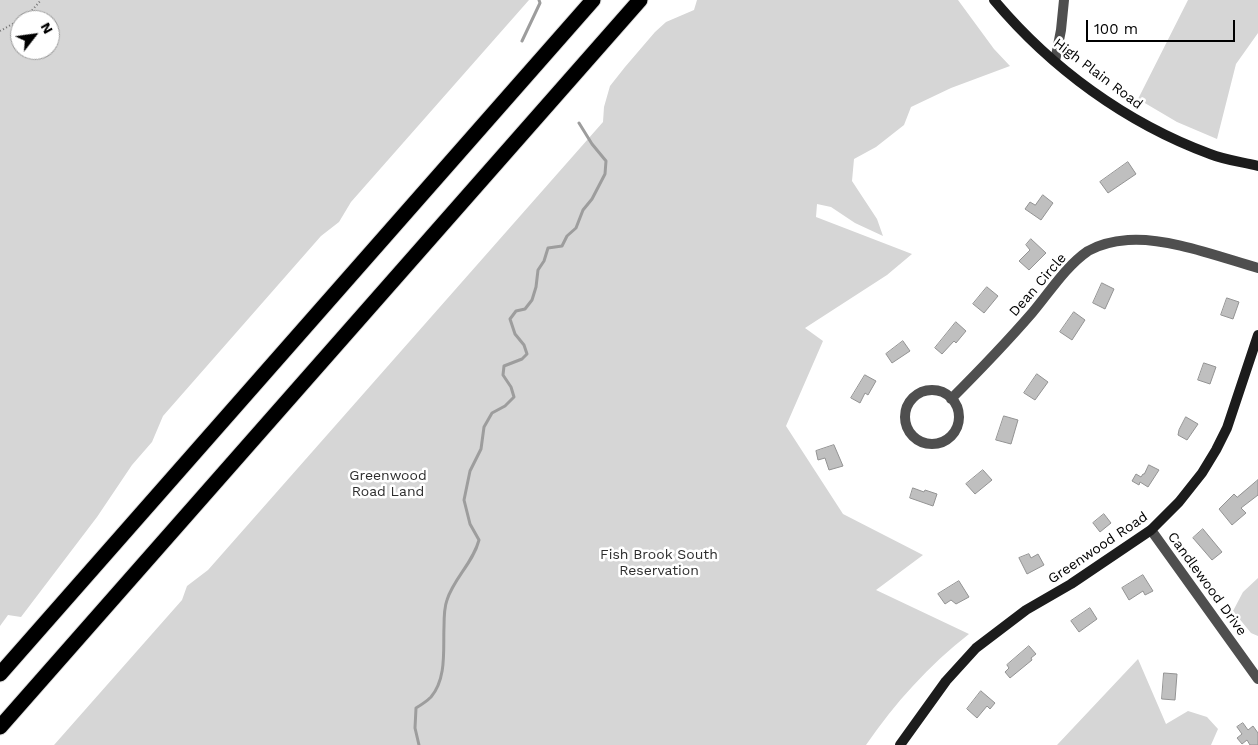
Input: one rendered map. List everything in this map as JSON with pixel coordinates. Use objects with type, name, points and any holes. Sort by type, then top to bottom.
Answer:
[{"type":"highway","points":[[0,674],[593,0]]},
{"type":"highway","points":[[0,727],[640,0]]},
{"type":"street","name":"High Plain Road","points":[[994,0],[1016,26],[1065,70],[1135,120],[1211,154],[1258,166]]},
{"type":"street","points":[[1055,61],[1064,0]]},
{"type":"street","name":"Dean Circle","points":[[952,399],[992,358],[1067,271],[1088,251],[1099,246],[1130,240],[1156,241],[1258,268]]},
{"type":"street","name":"Greenwood Road","points":[[900,745],[946,681],[976,648],[1026,610],[1071,584],[1151,530],[1179,502],[1216,450],[1227,428],[1258,335]]},
{"type":"street","points":[[931,390],[942,392],[952,399],[957,410],[958,422],[948,438],[937,443],[925,442],[919,440],[910,432],[905,421],[906,410],[908,404],[915,396],[931,390]]},
{"type":"street","name":"Candlewood Drive","points":[[1151,530],[1258,680]]},
{"type":"path","points":[[0,31],[28,15],[41,0]]},
{"type":"green space","points":[[0,0],[529,0],[351,202],[339,222],[321,236],[163,416],[152,442],[132,465],[97,517],[21,617],[8,615],[0,626]]},
{"type":"green space","name":"Fish Brook South Reservation","points":[[697,0],[958,0],[994,49],[1010,66],[951,88],[911,107],[904,125],[876,147],[854,159],[852,181],[877,219],[883,236],[855,223],[831,207],[817,204],[816,217],[912,254],[887,275],[805,328],[823,341],[786,426],[843,514],[923,555],[876,590],[969,634],[913,685],[866,745],[54,745],[182,600],[187,586],[208,570],[603,122],[604,107],[610,86],[655,32],[666,22],[694,10]]},
{"type":"green space","points":[[1188,0],[1258,0],[1258,33],[1236,64],[1217,139],[1177,122],[1138,99]]},
{"type":"green space","points":[[1258,578],[1258,636],[1251,633],[1233,611],[1243,592]]},
{"type":"green space","points":[[1138,659],[1166,724],[1188,711],[1207,717],[1218,729],[1211,745],[1057,745]]},
{"type":"building","points":[[1128,162],[1136,174],[1108,193],[1100,182]]},
{"type":"building","points":[[1043,195],[1053,203],[1041,220],[1025,209],[1030,202],[1035,205]]},
{"type":"building","points":[[1031,239],[1046,253],[1029,270],[1019,261],[1030,250],[1026,245]]},
{"type":"building","points":[[1102,283],[1114,289],[1105,309],[1093,303]]},
{"type":"building","points":[[987,287],[998,296],[984,313],[973,304]]},
{"type":"building","points":[[1227,298],[1239,302],[1233,319],[1221,315]]},
{"type":"building","points":[[1074,312],[1085,320],[1072,340],[1060,332]]},
{"type":"building","points":[[956,322],[966,331],[956,343],[954,341],[942,354],[935,348]]},
{"type":"building","points":[[903,341],[910,351],[892,363],[886,354]]},
{"type":"building","points":[[1204,363],[1216,367],[1210,384],[1198,380]]},
{"type":"building","points":[[1037,374],[1048,382],[1035,400],[1024,393]]},
{"type":"building","points":[[865,375],[876,381],[868,395],[865,393],[860,403],[851,398]]},
{"type":"building","points":[[1004,416],[1018,420],[1011,444],[996,440]]},
{"type":"building","points":[[1186,417],[1198,424],[1187,440],[1178,435]]},
{"type":"building","points":[[834,445],[843,466],[829,470],[825,458],[818,460],[816,451]]},
{"type":"building","points":[[1149,465],[1159,470],[1148,487],[1140,482],[1139,485],[1132,481],[1136,474],[1141,477]]},
{"type":"building","points":[[983,470],[992,480],[975,494],[966,484]]},
{"type":"building","points":[[1258,480],[1258,495],[1241,508],[1246,513],[1232,525],[1219,509],[1234,494],[1237,497]]},
{"type":"building","points":[[913,488],[937,494],[933,506],[910,498]]},
{"type":"building","points":[[1104,514],[1111,523],[1100,532],[1093,523]]},
{"type":"building","points":[[1203,529],[1222,552],[1212,560],[1193,538]]},
{"type":"building","points":[[1029,554],[1031,558],[1038,554],[1044,565],[1027,574],[1019,558]]},
{"type":"building","points":[[1143,575],[1153,591],[1145,595],[1143,591],[1129,600],[1122,588]]},
{"type":"building","points":[[959,581],[969,597],[956,604],[951,600],[945,604],[938,594]]},
{"type":"building","points":[[1090,608],[1097,619],[1079,632],[1071,621]]},
{"type":"building","points":[[1029,646],[1036,654],[1031,658],[1032,660],[1010,678],[1005,672],[1009,668],[1007,665]]},
{"type":"building","points":[[1164,673],[1177,674],[1175,700],[1162,699]]},
{"type":"building","points":[[981,691],[995,703],[990,709],[987,706],[977,718],[967,709]]},
{"type":"building","points":[[1243,723],[1248,730],[1253,726],[1258,733],[1258,745],[1250,745],[1247,740],[1242,744],[1237,738],[1242,734],[1237,727]]},
{"type":"waterway","points":[[522,41],[540,3],[539,0]]},
{"type":"waterway","points":[[419,745],[415,728],[416,708],[431,697],[440,681],[443,663],[446,603],[450,592],[472,556],[479,540],[470,524],[464,500],[470,471],[481,449],[484,427],[492,413],[505,406],[514,397],[511,387],[503,375],[504,366],[522,359],[527,354],[524,345],[515,334],[510,319],[516,311],[525,309],[532,300],[538,270],[544,261],[548,248],[562,246],[567,236],[576,228],[583,210],[592,199],[605,174],[606,161],[592,144],[579,123]]},
{"type":"park label","name":"Greenwood Road Land","points":[[388,484]]}]
